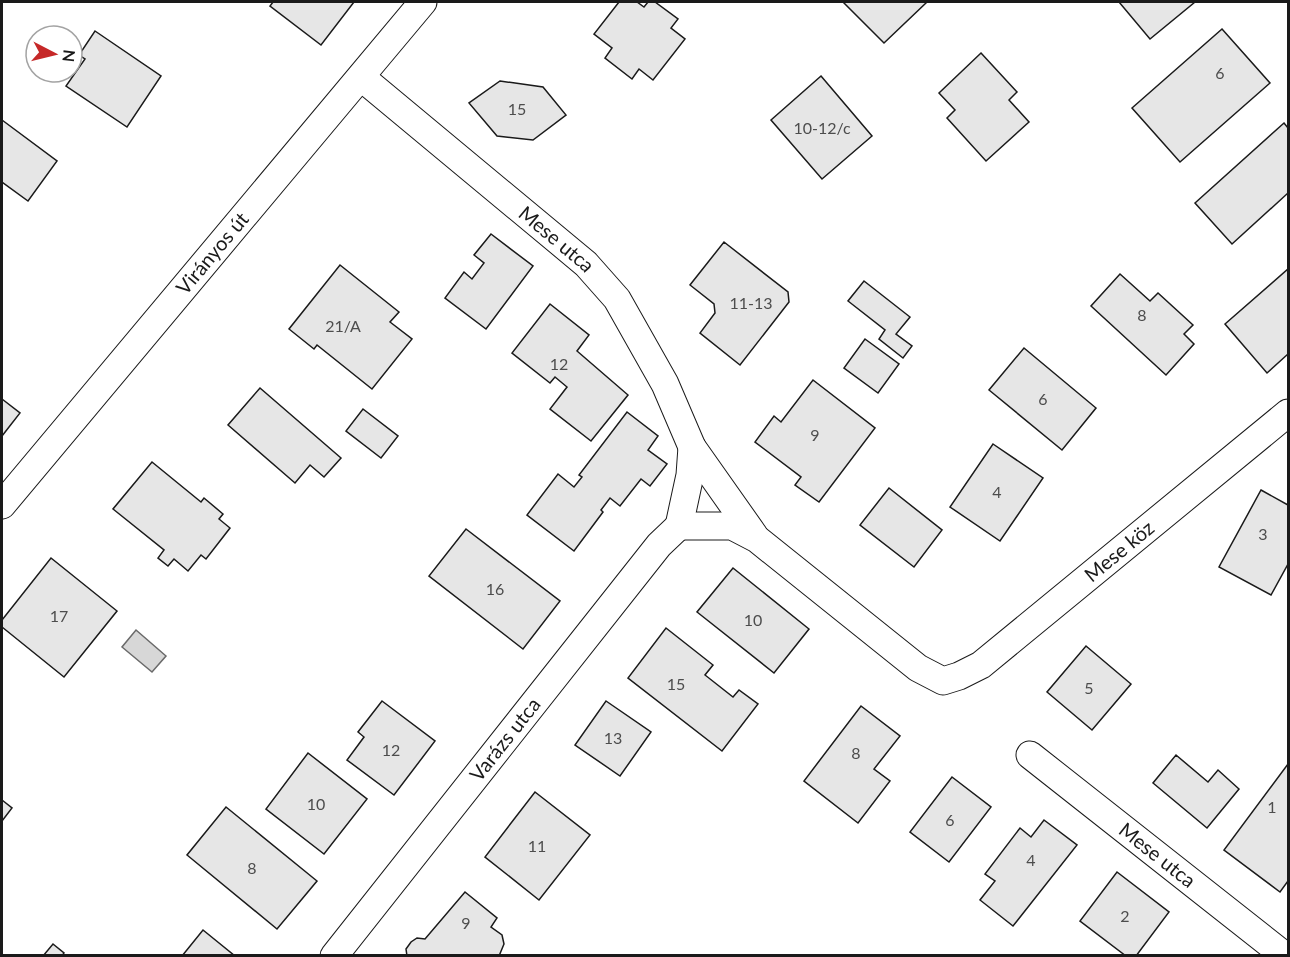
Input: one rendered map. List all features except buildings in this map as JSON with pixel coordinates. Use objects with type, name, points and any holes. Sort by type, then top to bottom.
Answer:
[{"type":"street","name":"Virányos út","points":[[2,505],[423,2]]},
{"type":"street","name":"Mese utca","points":[[361,77],[586,264],[617,299],[665,384],[692,447],[757,539]]},
{"type":"street","name":"Mese köz","points":[[943,681],[981,665],[1288,413]]},
{"type":"street","name":"Mese utca","points":[[692,447],[690,475],[679,526],[732,526],[757,539],[918,668],[943,681]]},
{"type":"street","name":"Varázs utca","points":[[334,956],[659,545],[679,526]]},
{"type":"street","name":"Mese utca","points":[[1030,755],[1285,956]]},
{"type":"shaded area","points":[[136,630],[166,656],[152,672],[122,647]]}]
